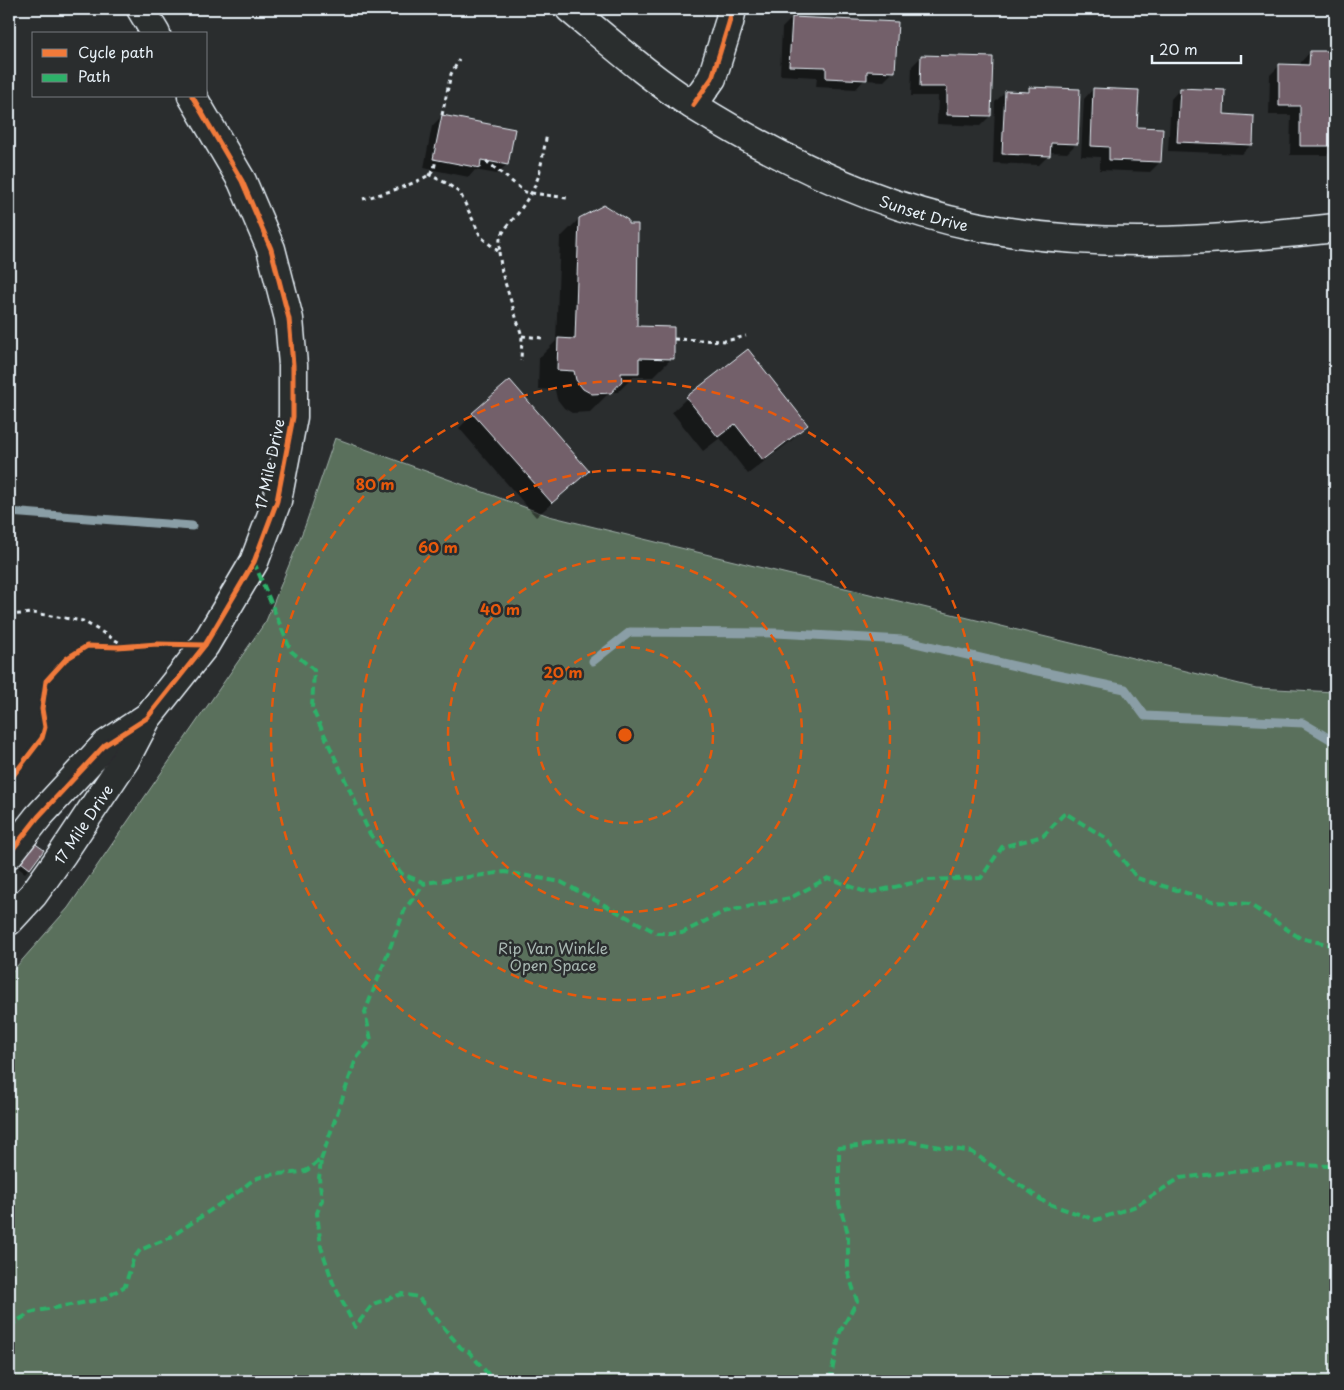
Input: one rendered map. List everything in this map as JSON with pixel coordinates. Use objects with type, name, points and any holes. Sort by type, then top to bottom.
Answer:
[{"type":"main road","points":[[141,9],[155,32]]},
{"type":"main road","name":"Sunset Drive","points":[[570,9],[643,69],[694,105],[808,169],[866,194],[925,213],[975,226],[1032,234],[1110,240],[1259,236],[1335,228]]},
{"type":"main road","points":[[694,105],[712,78],[732,9]]},
{"type":"main road","name":"17 Mile Drive","points":[[9,921],[33,895],[104,791],[125,760],[147,718],[205,645],[254,562],[277,501],[293,416],[293,365],[289,319],[271,249],[242,181],[193,98]]},
{"type":"main road","name":"17 Mile Drive","points":[[9,854],[38,817],[105,745],[147,718]]},
{"type":"path","points":[[442,115],[451,74],[459,60]]},
{"type":"path","points":[[521,361],[522,336],[502,273],[499,252],[500,238],[505,229],[520,212],[531,193],[539,175],[548,134]]},
{"type":"path","points":[[363,199],[394,190],[424,177],[433,170],[436,159]]},
{"type":"path","points":[[486,161],[524,192],[567,198]]},
{"type":"path","points":[[428,174],[446,182],[460,193],[481,238],[499,252]]},
{"type":"path","points":[[522,336],[543,338]]},
{"type":"path","points":[[674,339],[726,341],[746,336]]},
{"type":"path","points":[[9,615],[33,613],[83,621],[127,647]]},
{"type":"path","points":[[118,648],[137,646]]},
{"type":"green space","name":"Rip Van Winkle Open Space","points":[[335,438],[549,516],[1256,688],[1335,692],[1335,1381],[9,1381],[9,975],[68,908],[266,621],[305,526]]},
{"type":"building","points":[[792,17],[898,22],[895,72],[867,71],[867,80],[826,78],[826,67],[789,66]]},
{"type":"building","points":[[1310,51],[1335,51],[1335,146],[1300,146],[1300,106],[1279,106],[1279,64],[1309,65]]},
{"type":"building","points":[[921,55],[993,57],[991,116],[947,115],[947,87],[920,87]]},
{"type":"building","points":[[1029,87],[1080,89],[1078,144],[1051,143],[1050,156],[1002,154],[1005,91],[1029,92]]},
{"type":"building","points":[[1093,88],[1139,90],[1137,127],[1163,128],[1161,162],[1109,160],[1109,147],[1091,146]]},
{"type":"building","points":[[1180,88],[1225,90],[1224,114],[1254,116],[1253,145],[1177,142]]},
{"type":"building","points":[[442,115],[515,129],[508,165],[481,160],[480,168],[433,159]]},
{"type":"building","points":[[604,205],[628,220],[628,224],[638,224],[637,326],[674,327],[674,359],[639,358],[639,373],[621,373],[622,381],[611,393],[592,394],[583,389],[576,380],[574,371],[557,370],[558,338],[575,339],[579,218]]},
{"type":"building","points":[[748,349],[808,425],[763,460],[735,424],[718,437],[686,397]]},
{"type":"building","points":[[510,380],[589,471],[552,503],[472,413]]},
{"type":"building","points":[[9,735],[14,739],[9,747]]},
{"type":"building","points":[[30,840],[44,850],[30,869],[17,859]]},
{"type":"waterway","points":[[9,512],[192,526]]},
{"type":"waterway","points":[[593,661],[630,632],[776,633],[903,640],[1125,689],[1145,716],[1303,723],[1335,742]]},
{"type":"marked path","points":[[254,562],[291,651],[314,670],[312,708],[370,834],[402,874],[425,883],[505,872],[561,882],[657,933],[682,933],[723,912],[790,898],[828,878],[868,893],[926,880],[981,878],[1002,847],[1043,836],[1065,813],[1106,838],[1137,878],[1216,902],[1249,904],[1300,938],[1335,946]]},
{"type":"marked path","points":[[321,1160],[356,1059],[371,1040],[365,1012],[405,909],[425,883]]},
{"type":"marked path","points":[[830,1381],[840,1332],[857,1301],[848,1272],[848,1233],[839,1204],[839,1148],[905,1141],[972,1152],[1046,1203],[1096,1220],[1136,1206],[1180,1178],[1290,1165],[1335,1166]]},
{"type":"marked path","points":[[9,1326],[30,1313],[37,1311],[104,1299],[125,1286],[133,1260],[140,1250],[169,1238],[257,1178],[305,1171],[321,1160],[319,1178],[322,1200],[317,1213],[321,1247],[333,1283],[355,1327],[373,1304],[402,1294],[418,1297],[461,1348],[469,1352],[494,1381]]},
{"type":"cycle path","points":[[693,105],[712,78],[732,9]]},
{"type":"cycle path","points":[[9,854],[38,817],[105,745],[147,718],[205,645],[254,562],[277,501],[293,417],[293,365],[289,319],[271,249],[242,181],[193,98]]},
{"type":"cycle path","points":[[9,781],[42,738],[45,727],[42,709],[46,681],[66,659],[87,646],[205,645]]}]
